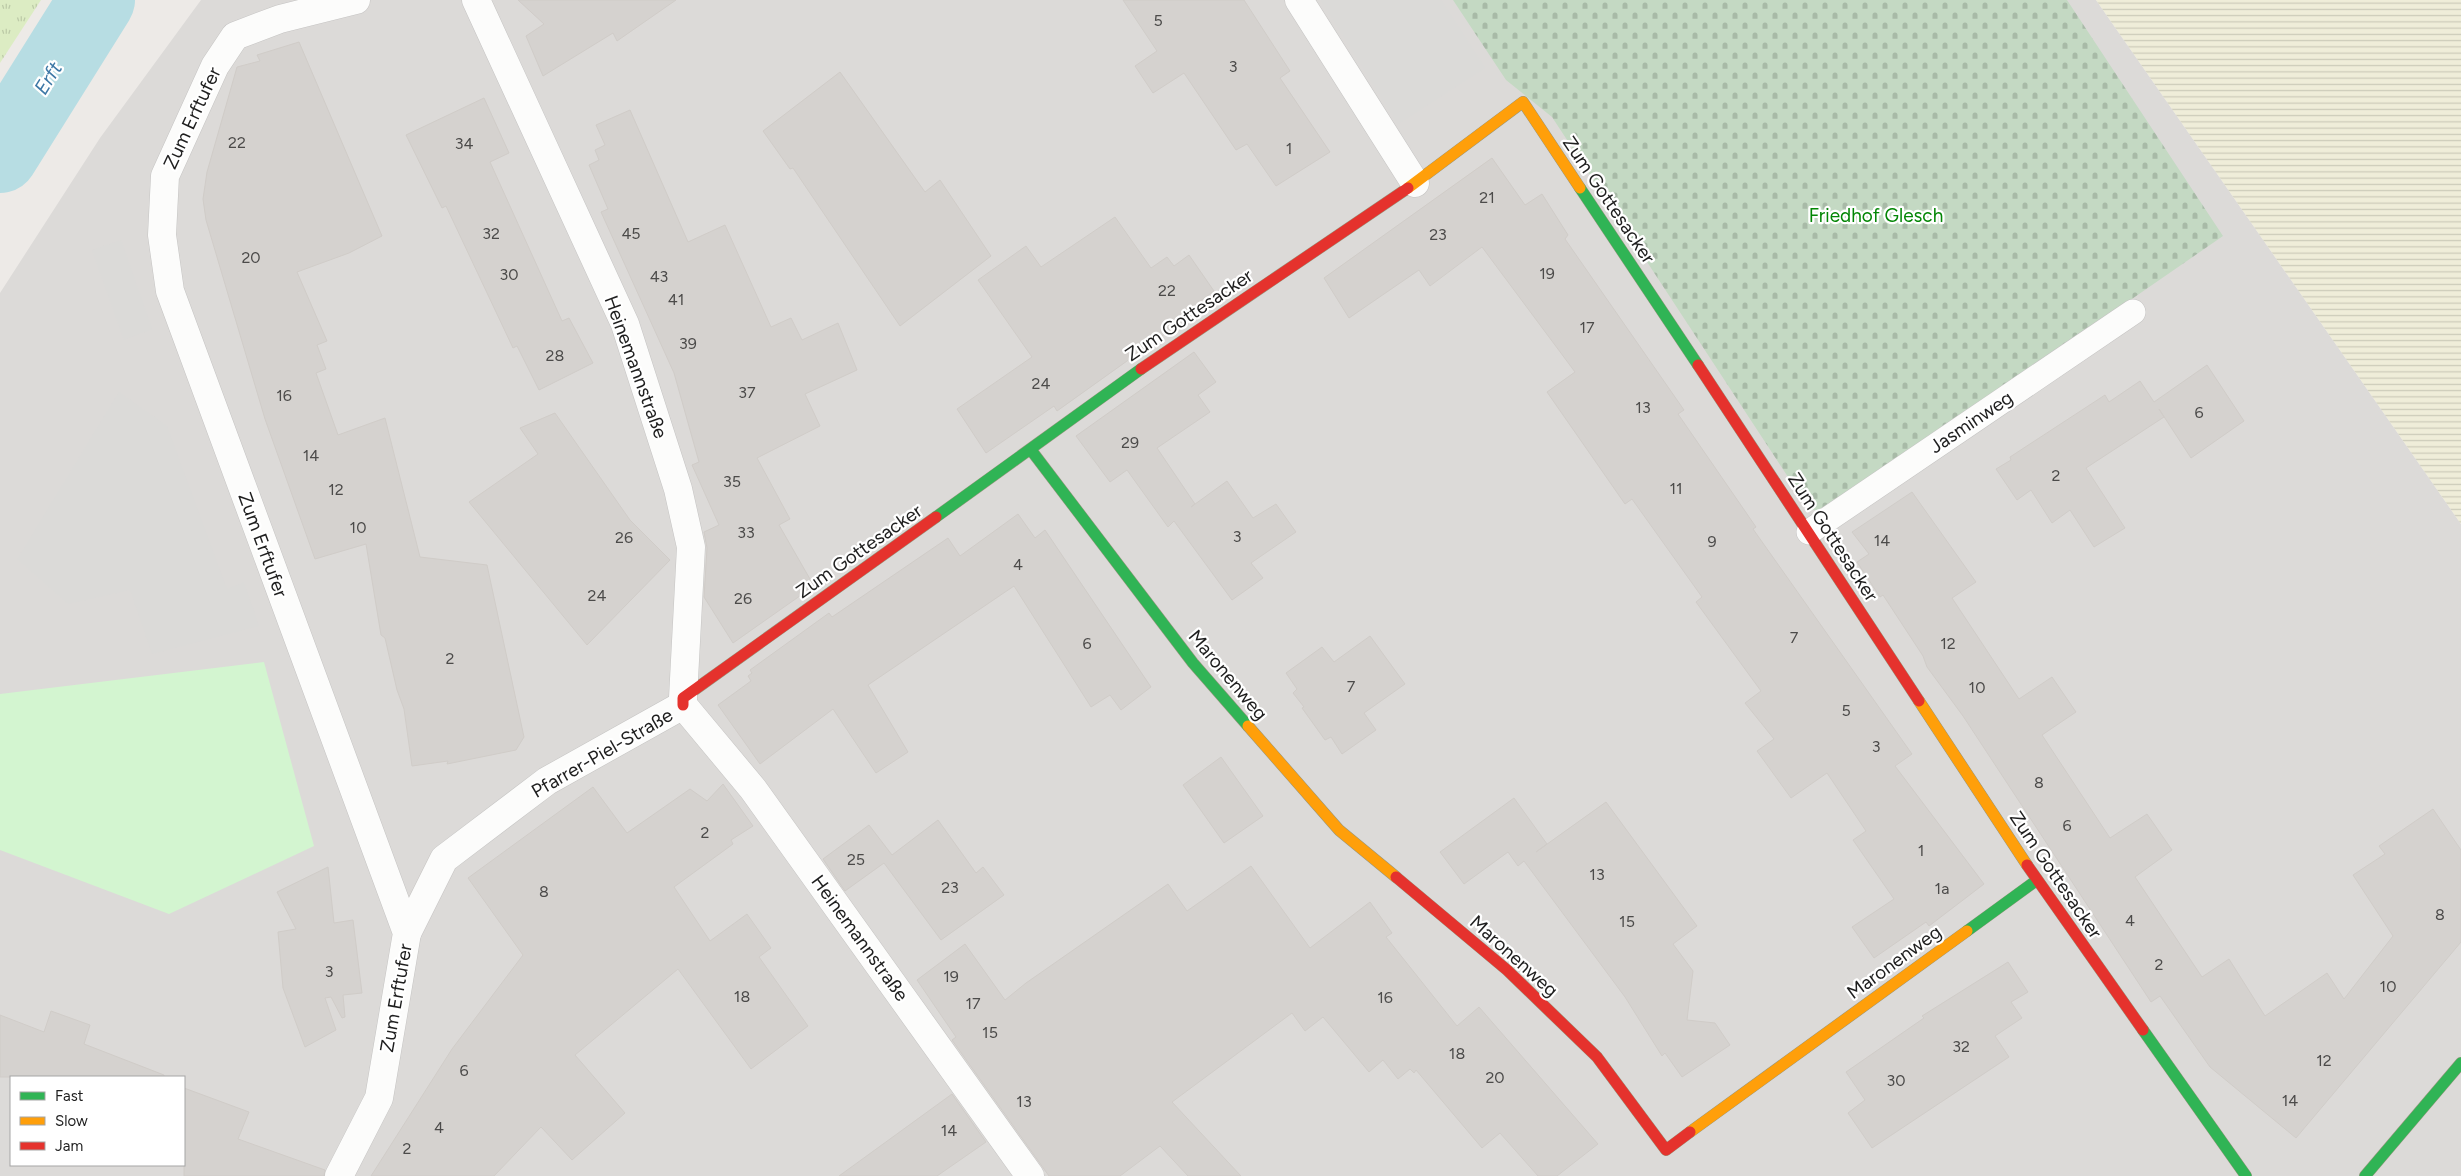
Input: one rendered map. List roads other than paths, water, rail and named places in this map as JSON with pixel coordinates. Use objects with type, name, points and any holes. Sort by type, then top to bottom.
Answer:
[{"type":"street","name":"Zum Erftufer","points":[[339,1176],[379,1098],[407,933],[170,291],[162,235],[165,176],[215,66],[235,36],[280,18],[356,0]]},
{"type":"street","name":"Heinemannstraße","points":[[476,0],[625,324],[678,489],[691,547],[683,702],[753,789],[1030,1176]]},
{"type":"street","points":[[1299,0],[1415,183]]},
{"type":"street","name":"Zum Gottesacker","points":[[683,702],[1129,377],[1415,183],[1523,102],[1809,532],[2037,880],[2246,1176]]},
{"type":"street","name":"Maronenweg","points":[[1031,450],[1193,662],[1340,830],[1507,970],[1597,1057],[1666,1150],[2037,880]]},
{"type":"street","name":"Pfarrer-Piel-Straße","points":[[407,933],[444,859],[548,781],[683,702]]},
{"type":"street","points":[[2365,1176],[2461,1063]]},
{"type":"lane","name":"Jasminweg","points":[[1809,532],[2133,312]]},
{"type":"waterway","name":"Erft","points":[[0,155],[97,0]]},
{"type":"park label","name":"Friedhof Glesch","points":[[1876,215]]}]
